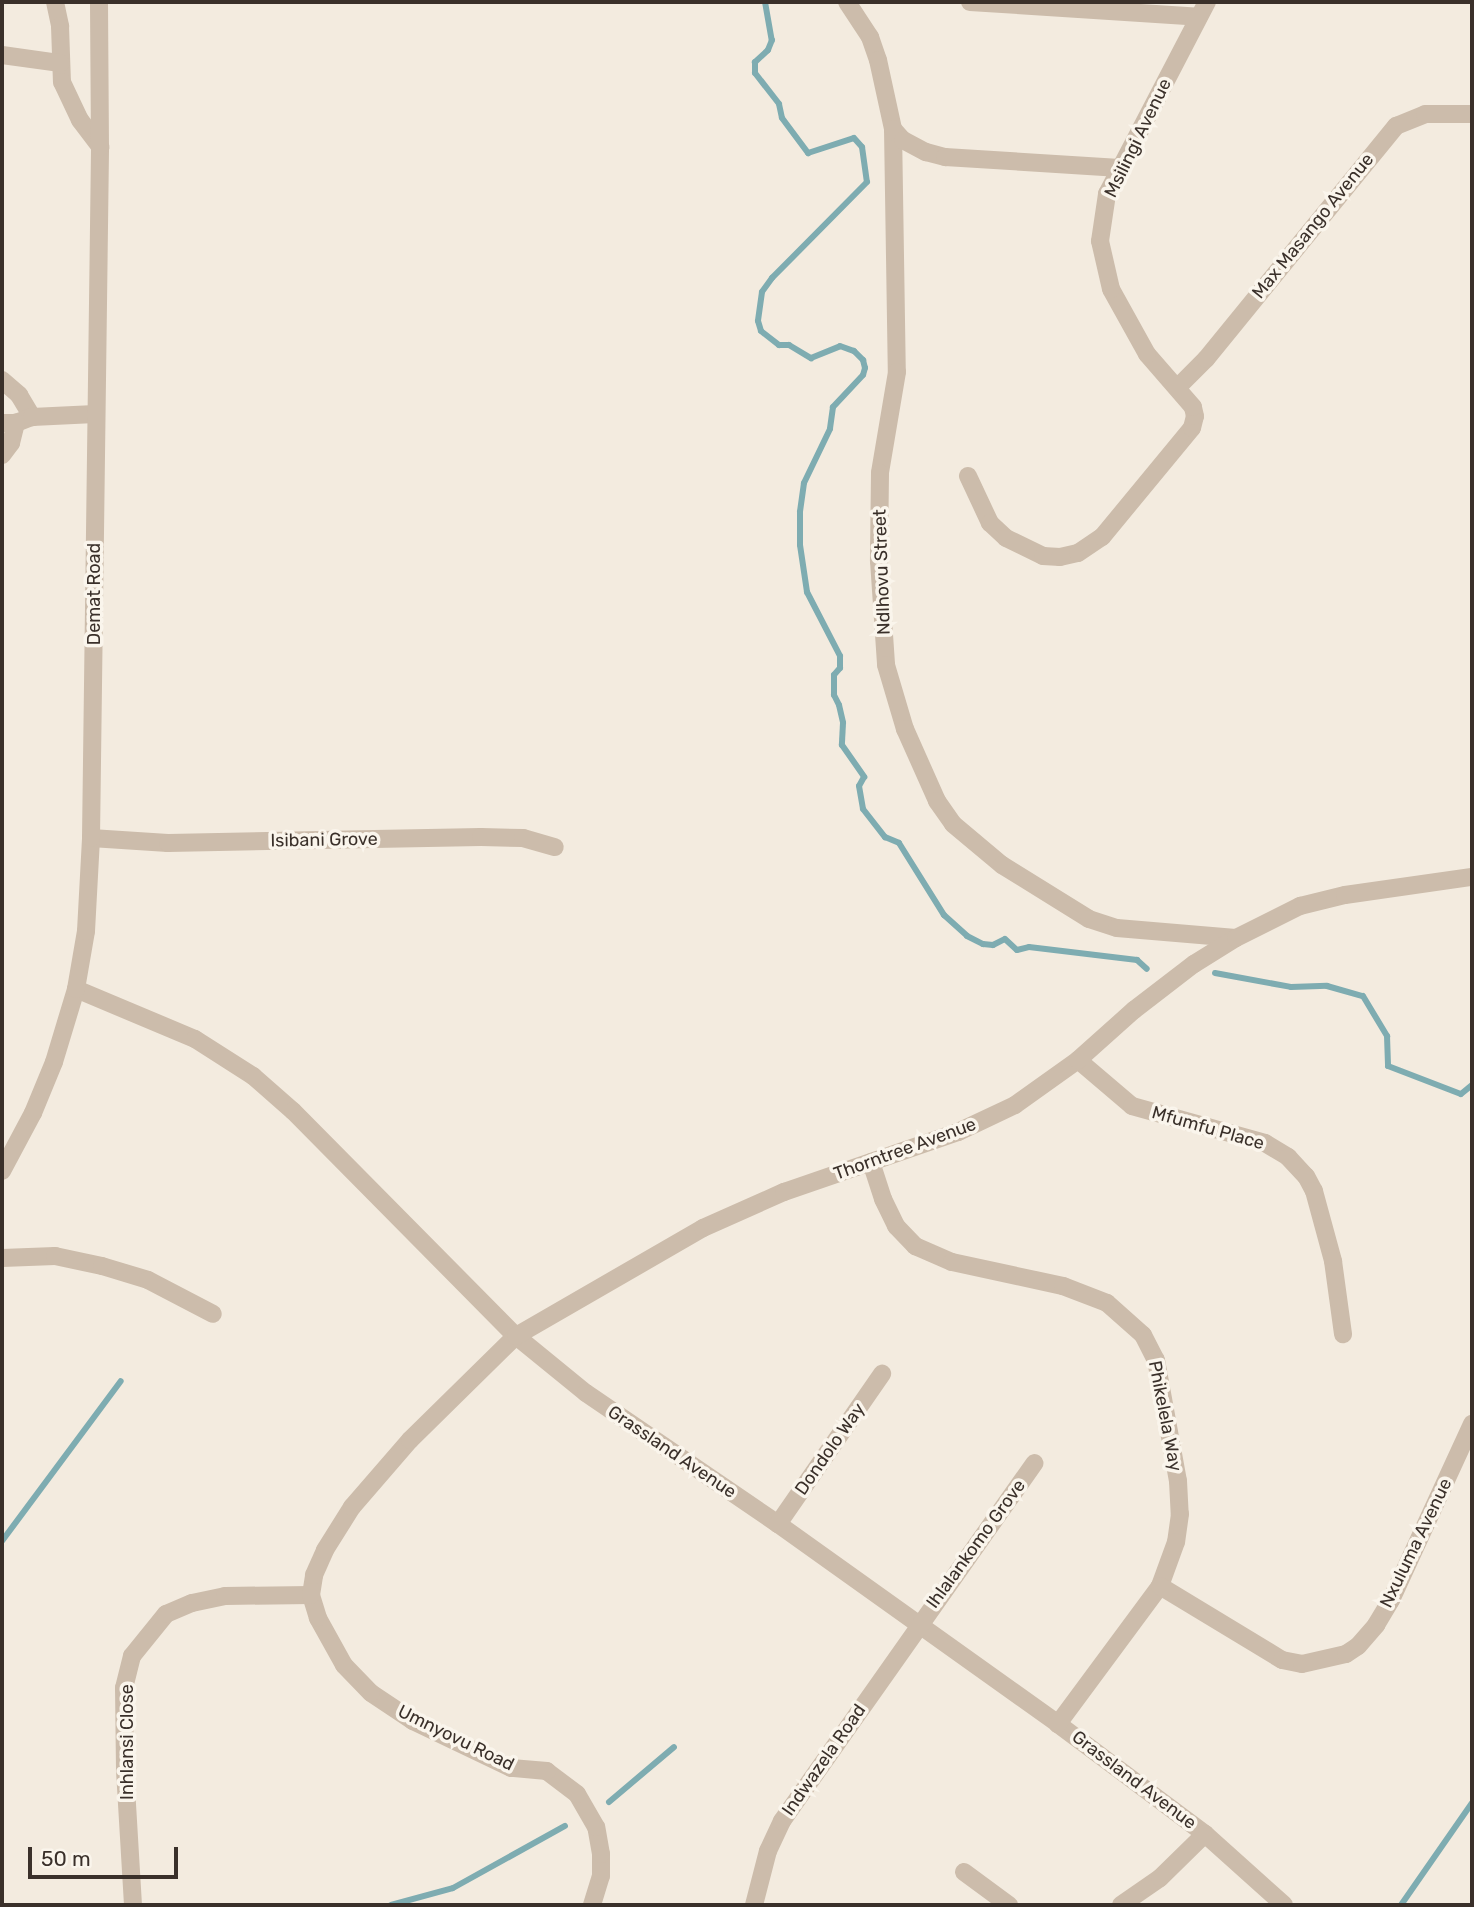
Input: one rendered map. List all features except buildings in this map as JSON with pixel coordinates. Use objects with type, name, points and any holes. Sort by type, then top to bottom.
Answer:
[{"type":"street","points":[[55,2],[60,26],[62,82],[71,104],[100,146]]},
{"type":"street","name":"Demat Road","points":[[2,1171],[43,1091],[76,989],[86,931],[91,838],[100,146],[99,2]]},
{"type":"street","name":"Ndlhovu Street","points":[[847,2],[874,48],[893,129],[897,372],[880,473],[879,561],[886,665],[905,729],[937,801],[953,824],[1002,865],[1089,919],[1117,928],[1236,938]]},
{"type":"street","points":[[970,2],[1203,9]]},
{"type":"street","name":"Msilingi Avenue","points":[[968,476],[990,523],[1006,538],[1043,556],[1060,557],[1078,553],[1102,537],[1192,428],[1195,416],[1193,407],[1147,354],[1111,289],[1100,242],[1107,194],[1203,9]]},
{"type":"street","points":[[2,55],[60,63]]},
{"type":"street","name":"Max Masango Avenue","points":[[1178,387],[1206,359],[1396,126],[1425,114],[1472,114]]},
{"type":"street","points":[[893,129],[903,140],[926,152],[945,157],[1120,168]]},
{"type":"street","points":[[2,380],[19,396],[17,421],[11,443],[2,455]]},
{"type":"street","points":[[17,421],[95,414]]},
{"type":"street","name":"Isibani Grove","points":[[91,838],[167,843],[492,837],[523,838],[555,847]]},
{"type":"street","name":"Thorntree Avenue","points":[[516,1336],[703,1228],[784,1192],[958,1132],[1015,1105],[1078,1060],[1133,1010],[1211,951],[1300,906],[1345,895],[1472,877]]},
{"type":"street","name":"Grassland Avenue","points":[[76,989],[195,1039],[253,1076],[293,1111],[516,1336],[586,1393],[778,1524],[917,1626],[1058,1724],[1205,1833],[1284,1905]]},
{"type":"street","name":"Mfumfu Place","points":[[1078,1060],[1132,1106],[1265,1143],[1288,1157],[1306,1176],[1314,1191],[1333,1261],[1343,1334]]},
{"type":"street","name":"Phikelela Way","points":[[871,1163],[883,1199],[896,1226],[915,1246],[953,1262],[1063,1286],[1107,1303],[1143,1335],[1156,1360],[1178,1481],[1180,1514],[1176,1542],[1160,1586],[1058,1724]]},
{"type":"street","points":[[2,1258],[55,1256],[102,1266],[148,1280],[213,1314]]},
{"type":"street","points":[[312,1595],[314,1575],[325,1550],[352,1507],[410,1440],[516,1336]]},
{"type":"street","name":"Dondolo Way","points":[[778,1524],[882,1374]]},
{"type":"street","name":"Nxuluma Avenue","points":[[1160,1586],[1282,1660],[1302,1664],[1346,1654],[1358,1646],[1376,1625],[1391,1600],[1472,1424]]},
{"type":"street","name":"Ihlalankomo Grove","points":[[917,1626],[1035,1463]]},
{"type":"street","name":"Inhlansi Close","points":[[133,1905],[125,1769],[124,1688],[132,1656],[166,1614],[192,1603],[225,1596],[312,1595]]},
{"type":"street","name":"Umnyovu Road","points":[[312,1595],[318,1618],[344,1665],[371,1693],[413,1721],[511,1768],[547,1771],[577,1794],[596,1827],[601,1854],[601,1877],[592,1905]]},
{"type":"street","name":"Indwazela Road","points":[[754,1905],[768,1851],[782,1821],[917,1626]]},
{"type":"street","points":[[1121,1905],[1160,1878],[1205,1833]]},
{"type":"street","points":[[964,1872],[1009,1905]]},
{"type":"waterway","points":[[765,2],[772,40],[768,50],[755,62],[755,73],[779,104],[782,118],[808,153],[854,138],[862,147],[867,182],[772,278],[762,292],[758,321],[761,331],[779,345],[789,345],[811,358],[840,346],[854,351],[863,360],[865,368],[863,375],[833,407],[830,429],[804,483],[800,512],[800,545],[807,592],[840,656],[840,668],[834,675],[834,695],[843,723],[842,745],[864,777],[859,786],[863,809],[885,837],[899,843],[944,915],[967,936],[983,944],[993,945],[1005,939],[1017,950],[1029,947],[1137,960],[1147,969]]},
{"type":"waterway","points":[[1215,973],[1291,987],[1327,986],[1363,996],[1387,1036],[1388,1066],[1461,1094],[1472,1085]]},
{"type":"waterway","points":[[2,1541],[121,1381]]},
{"type":"waterway","points":[[609,1802],[674,1747]]},
{"type":"waterway","points":[[1401,1905],[1472,1803]]},
{"type":"waterway","points":[[391,1905],[453,1888],[565,1826]]}]
